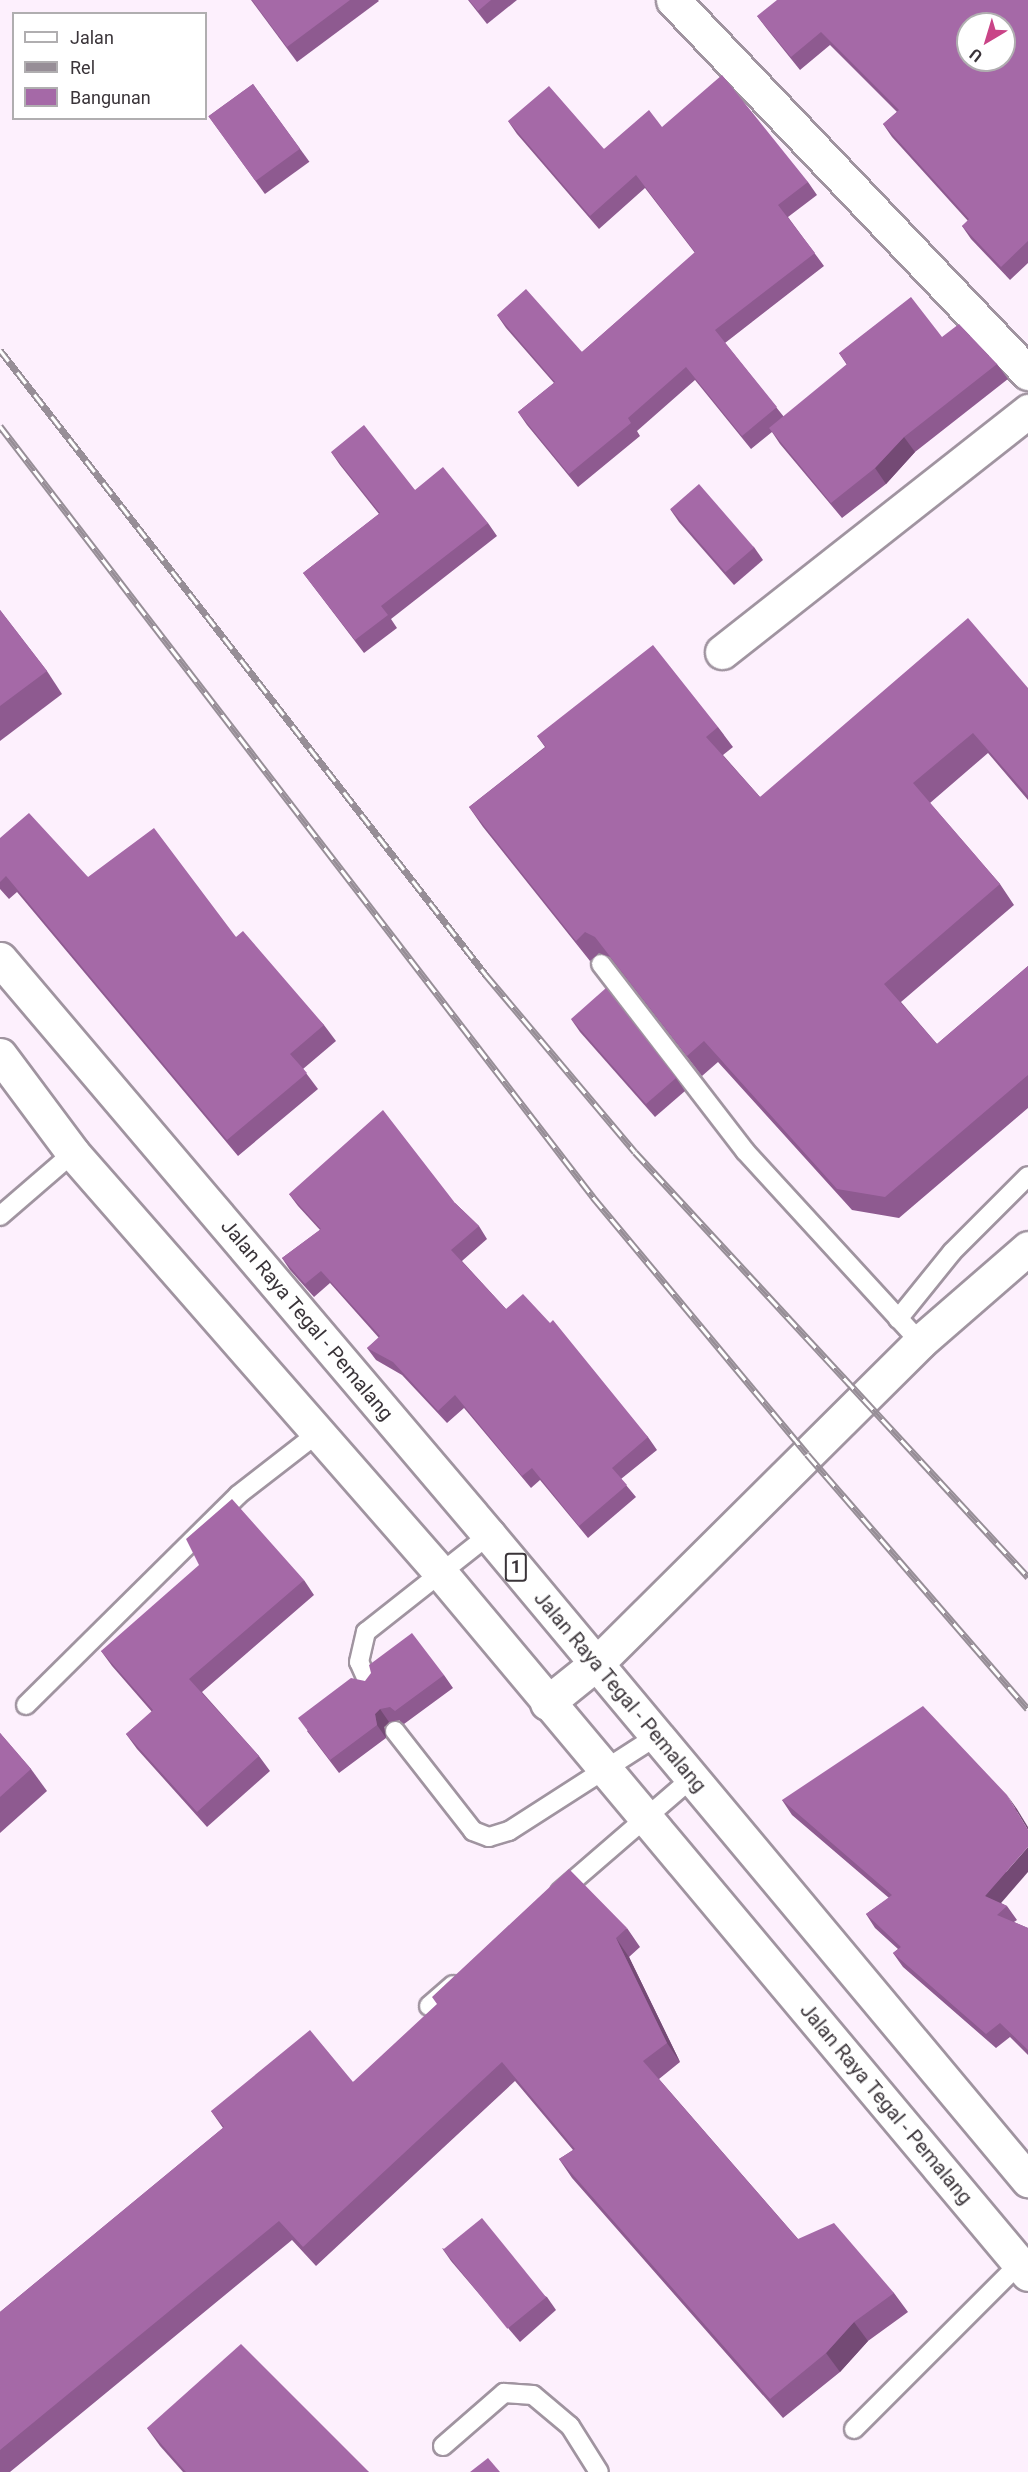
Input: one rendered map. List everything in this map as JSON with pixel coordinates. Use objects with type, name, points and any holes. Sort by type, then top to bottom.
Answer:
[{"type":"main road","points":[[673,0],[1028,373]]},
{"type":"main road","points":[[722,652],[1028,411]]},
{"type":"main road","name":"Jalan Raya Tegal - Pemalang","points":[[0,959],[489,1535],[1028,2180]]},
{"type":"main road","name":"Jalan Raya Tegal - Pemalang","points":[[0,1056],[73,1153],[439,1571],[547,1703],[645,1816],[1024,2269]]},
{"type":"main road","points":[[547,1703],[597,1664],[909,1330],[1028,1248]]},
{"type":"lane","points":[[601,964],[745,1151],[909,1330],[952,1251],[1028,1176]]},
{"type":"lane","points":[[0,1216],[73,1153]]},
{"type":"lane","points":[[26,1705],[238,1495],[318,1432]]},
{"type":"lane","points":[[369,1684],[358,1662],[366,1632],[439,1571],[489,1535]]},
{"type":"lane","points":[[395,1731],[473,1831],[489,1837],[509,1830],[657,1736]]},
{"type":"lane","points":[[543,1907],[645,1816],[692,1778]]},
{"type":"lane","points":[[429,2006],[464,1976]]},
{"type":"lane","points":[[854,2429],[1024,2269]]},
{"type":"lane","points":[[443,2446],[504,2393],[533,2395],[570,2426],[599,2472]]},
{"type":"building","points":[[252,0],[350,0],[287,47]]},
{"type":"building","points":[[469,0],[491,0],[478,11]]},
{"type":"building","points":[[777,0],[1028,0],[1028,241],[1001,267],[962,226],[969,219],[883,124],[899,110],[821,32],[791,57],[757,16]]},
{"type":"building","points":[[722,75],[808,182],[778,205],[815,253],[715,330],[777,407],[742,436],[686,367],[628,418],[631,423],[569,474],[518,412],[555,382],[497,315],[526,289],[582,352],[695,252],[636,175],[590,216],[508,121],[549,86],[604,149],[649,110],[662,127]]},
{"type":"building","points":[[253,84],[300,149],[256,181],[209,116]]},
{"type":"building","points":[[911,297],[942,337],[959,324],[997,364],[904,437],[875,468],[831,503],[769,428],[847,364],[839,353]]},
{"type":"building","points":[[364,425],[415,490],[443,467],[488,523],[381,606],[388,615],[355,640],[303,573],[380,513],[331,452]]},
{"type":"building","points":[[699,484],[754,547],[725,572],[670,509]]},
{"type":"building","points":[[0,610],[47,671],[0,706]]},
{"type":"building","points":[[968,618],[1028,688],[1028,796],[973,733],[913,783],[1000,884],[884,984],[937,1044],[1028,966],[1028,1075],[885,1197],[837,1189],[704,1041],[687,1056],[595,937],[585,932],[576,941],[469,807],[546,747],[537,736],[653,645],[718,727],[706,737],[760,797]]},
{"type":"building","points":[[29,813],[88,877],[154,828],[236,937],[243,931],[324,1025],[290,1054],[307,1073],[227,1140],[6,876],[0,882],[0,838]]},
{"type":"building","points":[[606,988],[676,1078],[646,1104],[571,1019]]},
{"type":"building","points":[[383,1110],[455,1203],[479,1226],[451,1250],[506,1309],[523,1294],[550,1323],[553,1320],[648,1437],[612,1468],[627,1485],[579,1526],[532,1468],[522,1476],[455,1395],[438,1411],[393,1362],[367,1348],[380,1336],[321,1271],[305,1284],[282,1258],[321,1229],[289,1194]]},
{"type":"building","points":[[232,1499],[304,1580],[189,1679],[259,1756],[197,1812],[126,1734],[153,1710],[101,1651],[199,1565],[186,1539]]},
{"type":"building","points":[[412,1633],[444,1675],[395,1711],[390,1707],[380,1709],[375,1714],[377,1725],[330,1760],[298,1718],[351,1678],[365,1681],[371,1673],[369,1665]]},
{"type":"building","points":[[923,1706],[1007,1795],[1028,1830],[1028,1847],[985,1896],[1007,1906],[997,1915],[1028,1928],[1028,2050],[1000,2023],[986,2034],[893,1953],[901,1947],[866,1914],[892,1895],[782,1800]]},
{"type":"building","points":[[0,1733],[31,1769],[0,1797]]},
{"type":"building","points":[[569,1869],[627,1928],[616,1938],[667,2043],[643,2061],[798,2239],[834,2223],[894,2293],[854,2322],[826,2353],[770,2399],[559,2159],[575,2149],[502,2062],[303,2247],[279,2221],[0,2450],[0,2312],[224,2127],[211,2111],[310,2030],[353,2082],[437,2004],[432,1997]]},
{"type":"building","points":[[482,2218],[546,2297],[507,2329],[443,2249]]},
{"type":"building","points":[[241,2344],[369,2472],[186,2472],[147,2428]]},
{"type":"building","points":[[488,2458],[500,2472],[470,2472]]},
{"type":"railway","points":[[0,350],[486,975],[635,1152],[1028,1577]]},
{"type":"railway","points":[[0,426],[593,1197],[807,1454],[1028,1709]]}]
